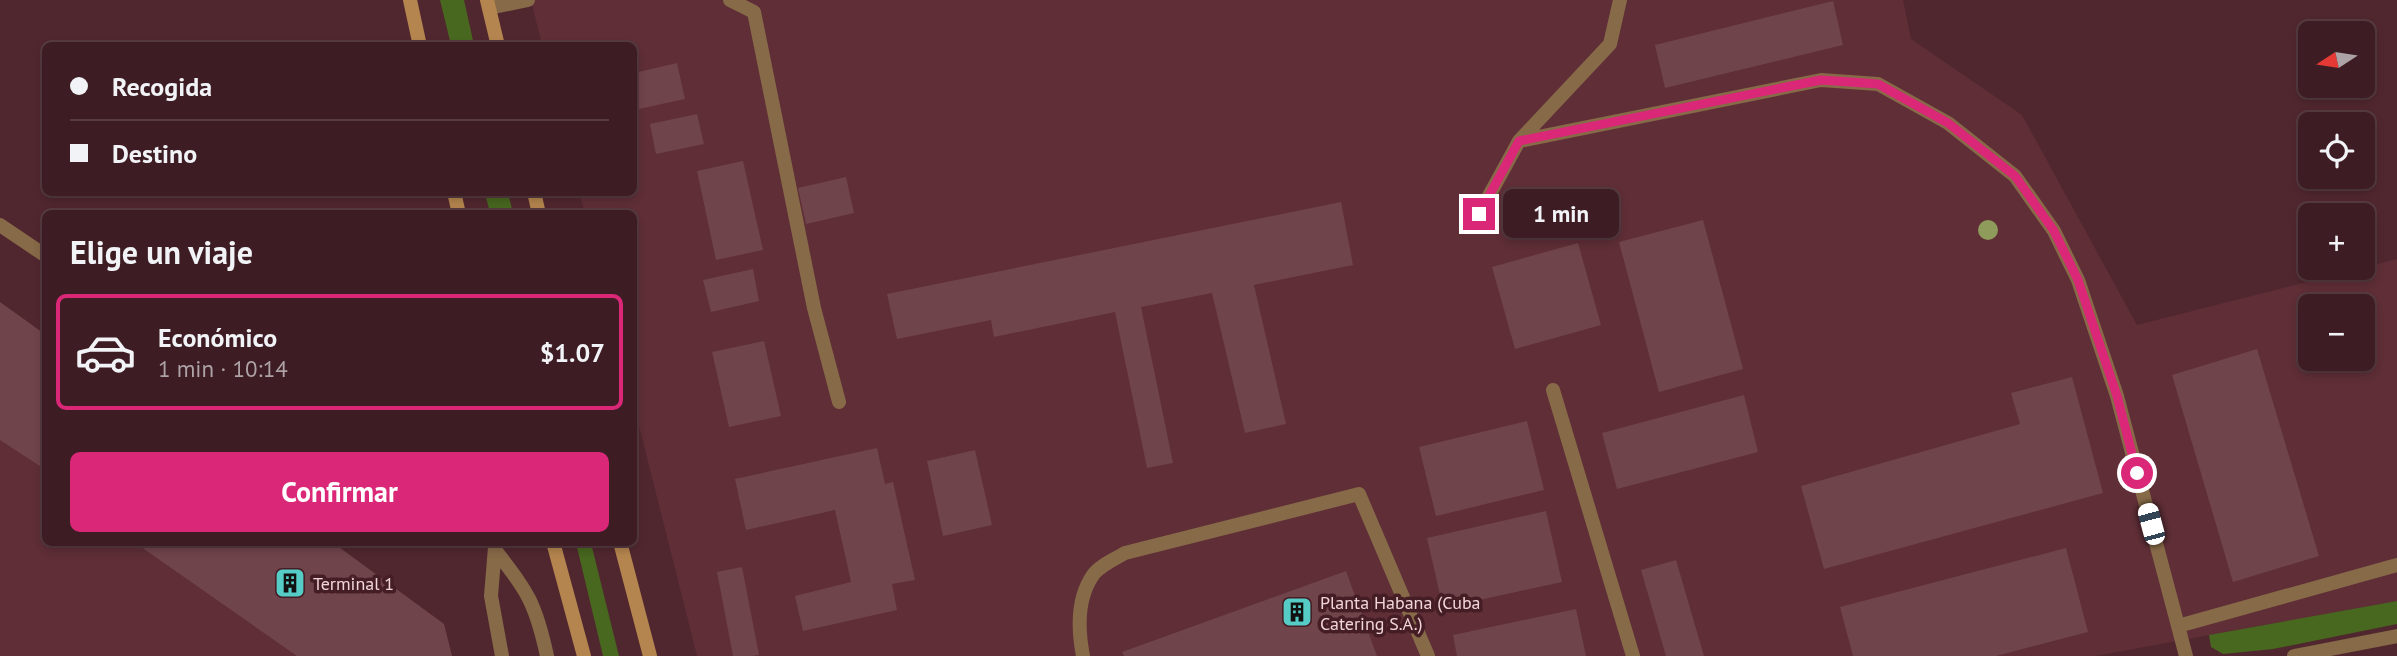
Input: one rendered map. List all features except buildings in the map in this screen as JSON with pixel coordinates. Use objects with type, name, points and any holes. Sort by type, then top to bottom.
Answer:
[{"type":"main road","points":[[410,0],[420,42]]},
{"type":"main road","points":[[488,4],[497,42]]},
{"type":"main road","points":[[553,546],[584,656]]},
{"type":"main road","points":[[621,546],[650,656]]},
{"type":"street","points":[[488,4],[528,0]]},
{"type":"street","points":[[730,0],[754,12],[814,308],[839,402]]},
{"type":"street","points":[[1479,214],[1519,141],[1610,44],[1620,0]]},
{"type":"street","points":[[1519,141],[1821,80],[1878,84],[1948,123],[2015,176],[2054,231],[2078,280],[2117,396],[2186,656]]},
{"type":"street","points":[[0,225],[42,253]]},
{"type":"street","points":[[1553,390],[1633,656]]},
{"type":"street","points":[[1083,656],[1079,636],[1082,599],[1094,573],[1125,552],[1359,494],[1428,656]]},
{"type":"street","points":[[495,546],[491,596],[502,656]]},
{"type":"street","points":[[495,546],[528,593],[538,616],[547,656]]},
{"type":"street","points":[[2178,626],[2397,565]]},
{"type":"street","points":[[2294,656],[2397,636]]},
{"type":"shaded area","points":[[531,0],[1903,0],[1911,39],[2022,115],[2137,325],[2314,280],[2375,280],[2375,265],[2397,259],[2397,601],[2095,656],[697,656],[637,418],[637,210],[584,210],[580,196],[637,196],[637,42],[541,42]]},
{"type":"shaded area","points":[[0,302],[42,333],[42,546],[336,546],[444,624],[452,656],[0,656]]},
{"type":"green space","points":[[440,0],[464,0],[473,42],[450,42]]},
{"type":"green space","points":[[486,196],[509,196],[512,210],[489,210]]},
{"type":"green space","points":[[577,546],[592,546],[619,656],[603,656]]},
{"type":"green space","points":[[2397,601],[2397,624],[2273,649],[2223,654],[2211,647],[2209,635]]},
{"type":"place","name":"Terminal 1","points":[[290,583]]},
{"type":"place","name":"Planta Habana (Cuba Catering S.A.)","points":[[1297,612]]},
{"type":"route","points":[[1479,214],[1519,141],[1821,80],[1878,84],[1948,123],[2015,176],[2054,231],[2078,280],[2117,396],[2137,473]]}]
